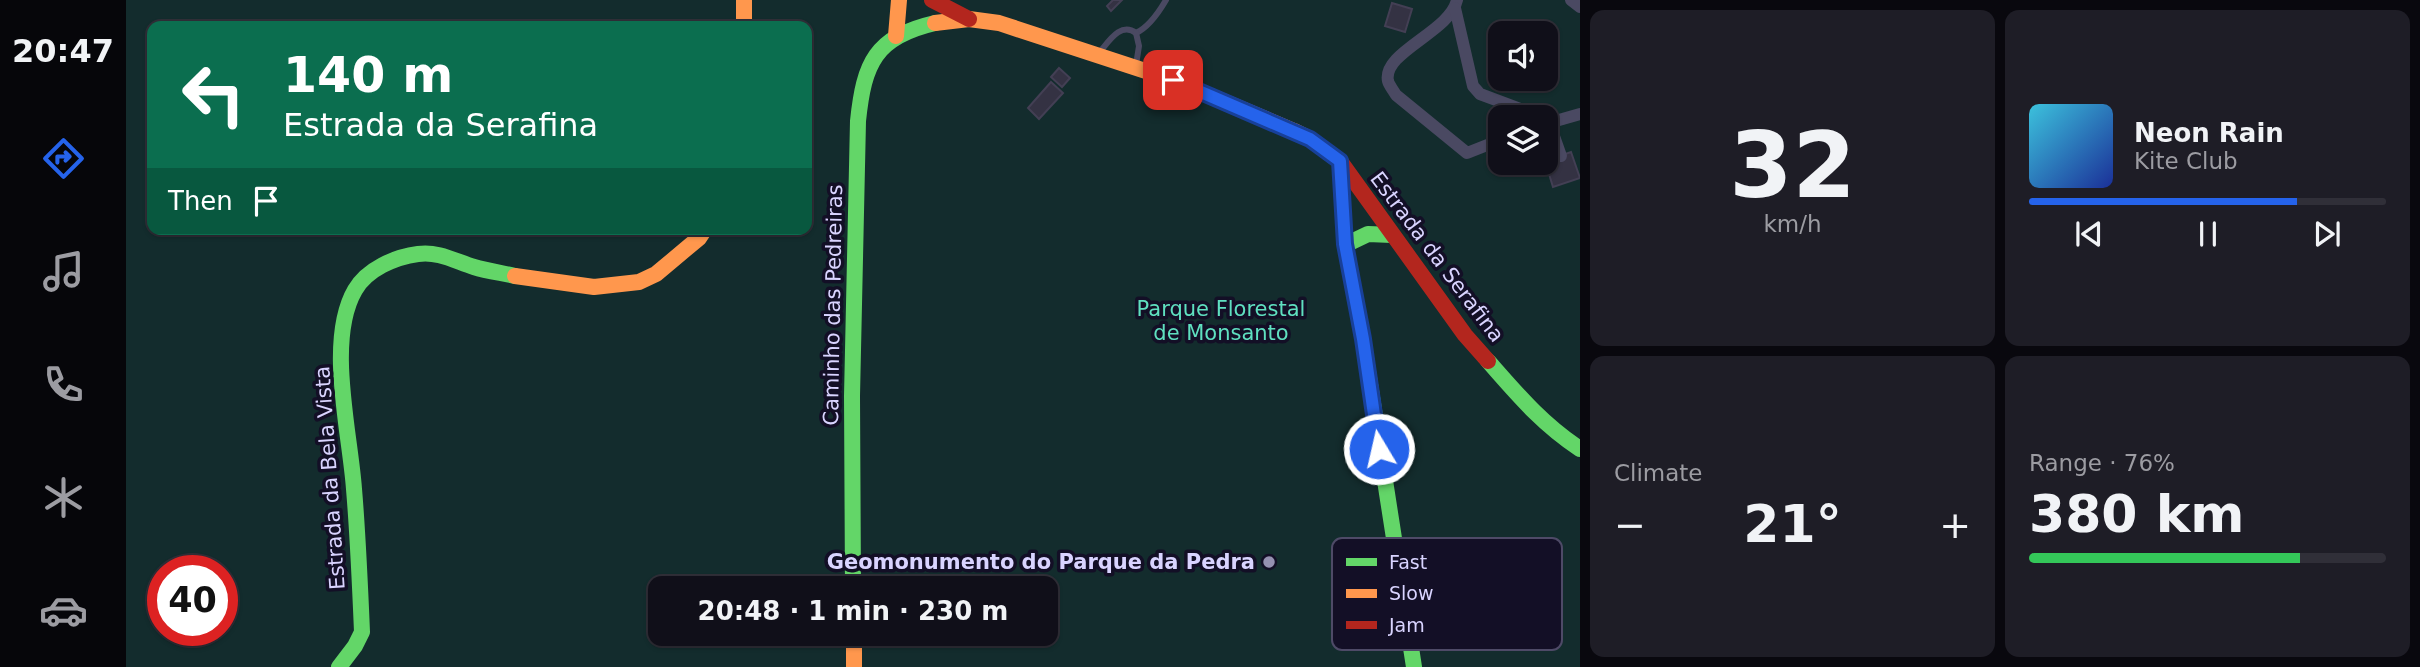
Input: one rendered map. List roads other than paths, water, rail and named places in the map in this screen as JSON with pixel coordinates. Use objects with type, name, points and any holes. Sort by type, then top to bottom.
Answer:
[{"type":"street","points":[[744,0],[744,21]]},
{"type":"street","points":[[896,36],[900,0]]},
{"type":"street","points":[[932,0],[969,19]]},
{"type":"street","points":[[1571,0],[1580,7]]},
{"type":"street","points":[[1456,4],[1469,75],[1480,94],[1498,105]]},
{"type":"street","points":[[1456,4],[1443,23],[1394,61],[1388,73],[1388,82],[1396,95],[1466,153],[1488,145]]},
{"type":"street","name":"Caminho das Pedreiras","points":[[853,576],[852,396],[859,107],[867,70],[886,42],[922,26],[948,20],[969,19]]},
{"type":"street","name":"Estrada da Serafina","points":[[969,19],[999,23],[1173,80],[1310,139],[1340,161],[1465,335],[1535,415],[1580,449]]},
{"type":"street","points":[[1558,118],[1580,114]]},
{"type":"street","points":[[1558,149],[1561,156]]},
{"type":"street","points":[[1340,161],[1345,244],[1363,339],[1394,538]]},
{"type":"street","points":[[1345,244],[1367,233],[1392,235]]},
{"type":"street","name":"Estrada da Bela Vista","points":[[339,667],[362,632],[356,515],[348,424],[341,383],[347,309],[362,281],[400,257],[430,253],[479,268],[555,282],[599,287],[630,285],[648,280],[701,235]]},
{"type":"street","points":[[854,646],[854,667]]},
{"type":"lane","points":[[1136,33],[1143,30],[1166,0]]},
{"type":"lane","points":[[1098,54],[1115,34],[1131,29],[1136,33],[1139,46],[1136,67]]},
{"type":"place","name":"Geomonumento do Parque da Pedra","points":[[1269,562]]},
{"type":"park label","name":"Parque Florestal de Monsanto","points":[[1221,321]]}]
